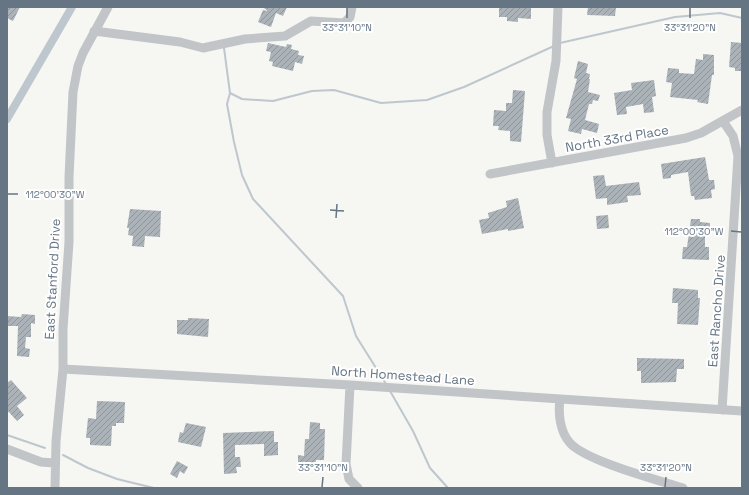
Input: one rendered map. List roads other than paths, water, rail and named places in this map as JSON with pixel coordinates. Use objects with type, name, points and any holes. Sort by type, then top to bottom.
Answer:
[{"type":"street","name":"East Stanford Drive","points":[[55,488],[54,463],[63,369],[62,329],[69,242],[69,177],[73,92],[78,66],[94,31],[108,7]]},
{"type":"street","points":[[94,31],[180,42],[203,48],[245,39],[285,36],[311,21],[344,22],[350,17],[352,7]]},
{"type":"street","points":[[552,163],[547,135],[547,112],[555,71],[558,7]]},
{"type":"street","name":"North 33rd Place","points":[[490,174],[686,138],[701,133],[723,121],[732,114],[742,110]]},
{"type":"street","name":"East Rancho Drive","points":[[722,410],[738,156],[732,136],[723,121]]},
{"type":"street","name":"North Homestead Lane","points":[[63,369],[350,385],[742,411]]},
{"type":"street","points":[[350,385],[346,464],[349,478],[358,488]]},
{"type":"street","points":[[560,399],[561,425],[570,443],[580,452],[612,465],[682,488]]},
{"type":"street","points":[[7,449],[41,462],[54,463]]},
{"type":"waterway","points":[[7,119],[72,7]]},
{"type":"waterway","points":[[560,43],[675,17],[720,13],[742,18]]},
{"type":"waterway","points":[[230,93],[242,99],[273,101],[312,91],[334,90],[381,103],[427,100],[464,87],[554,46]]},
{"type":"waterway","points":[[224,48],[230,93],[227,104],[234,142],[242,175],[253,199],[343,296],[356,336],[386,384]]},
{"type":"waterway","points":[[390,391],[413,431],[430,468],[448,488]]},
{"type":"waterway","points":[[7,435],[45,448]]},
{"type":"waterway","points":[[63,455],[88,468],[117,479],[154,488]]}]
